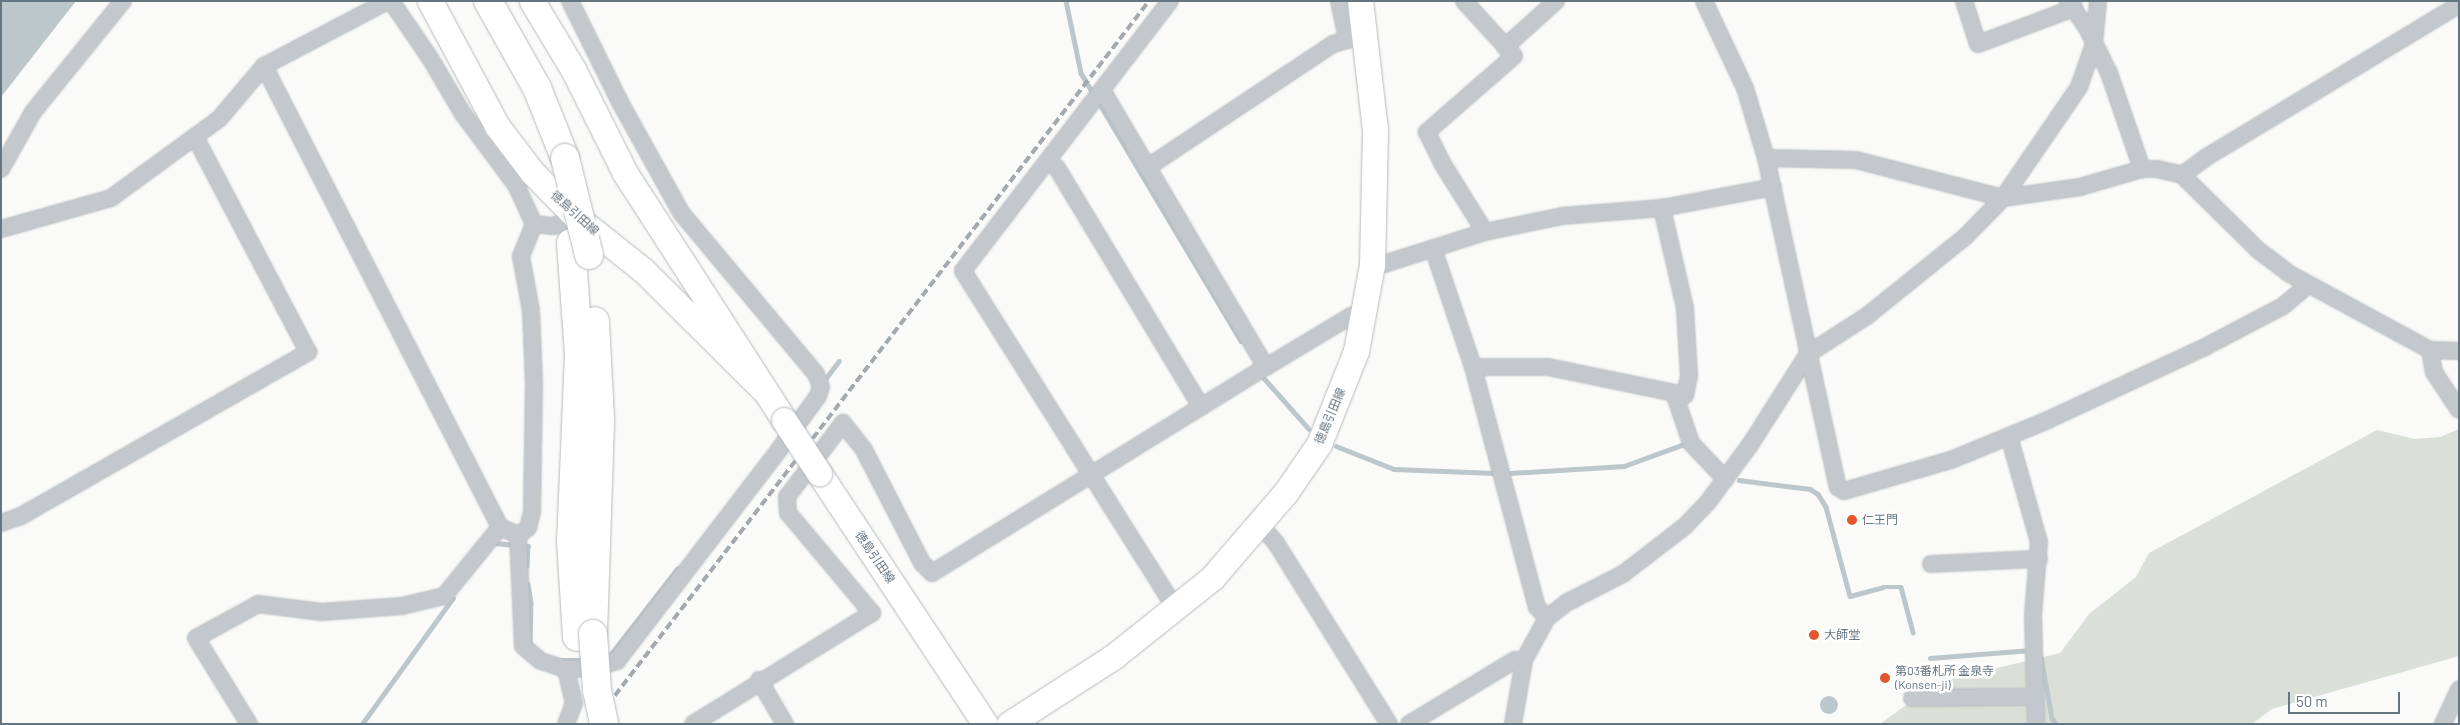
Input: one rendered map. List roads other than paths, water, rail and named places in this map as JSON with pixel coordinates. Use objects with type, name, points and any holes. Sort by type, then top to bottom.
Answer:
[{"type":"highway","points":[[475,1],[558,158]]},
{"type":"highway","points":[[488,1],[537,88],[558,158],[580,249],[579,354],[571,541],[585,636],[604,724]]},
{"type":"highway","points":[[585,636],[589,724]]},
{"type":"main road","name":"徳島引田線","points":[[430,1],[497,126],[532,172],[575,216],[644,270],[764,390]]},
{"type":"main road","name":"徳島引田線","points":[[532,1],[574,71],[625,173],[764,390],[986,724]]},
{"type":"main road","name":"徳島引田線","points":[[1009,724],[1114,657],[1176,609],[1212,578],[1260,526],[1319,444],[1356,351],[1372,265],[1375,130],[1356,38],[1360,1]]},
{"type":"street","points":[[1,169],[33,112],[123,1]]},
{"type":"street","points":[[1,229],[111,198],[219,120],[264,66],[390,1],[430,58],[463,114],[516,184],[534,224],[521,256],[531,311],[534,384],[532,512],[528,528],[518,535]]},
{"type":"street","points":[[518,535],[523,646],[541,661],[566,670],[594,668],[617,661],[778,451],[818,396],[821,387],[816,374],[682,214],[649,158],[570,1]]},
{"type":"street","points":[[1170,1],[964,271],[1176,609]]},
{"type":"street","points":[[1148,167],[1333,44],[1356,38],[1339,1]]},
{"type":"street","points":[[1464,1],[1514,56],[1427,132],[1442,163],[1485,232]]},
{"type":"street","points":[[1505,46],[1556,1]]},
{"type":"street","points":[[1704,1],[1745,88],[1766,158],[1838,487],[1844,491],[1951,460],[2009,436],[2205,347],[2283,306],[2308,285]]},
{"type":"street","points":[[1964,1],[1978,44],[2071,5],[2109,73],[2142,170]]},
{"type":"street","points":[[1512,724],[1524,660],[1547,618],[1566,603],[1623,574],[1662,546],[1708,502],[1808,354],[1867,316],[1959,243],[2002,198],[2079,87],[2094,44],[2098,1]]},
{"type":"street","points":[[2182,175],[2204,158],[2459,5]]},
{"type":"street","points":[[264,66],[500,527],[518,535]]},
{"type":"street","points":[[1098,95],[1148,167],[1266,367]]},
{"type":"street","points":[[1,523],[21,516],[308,352],[195,137]]},
{"type":"street","points":[[625,173],[649,158]]},
{"type":"street","points":[[1766,158],[1856,160],[2002,198],[2080,187],[2142,170],[2157,169],[2182,175],[2258,250],[2308,285],[2430,350],[2459,351]]},
{"type":"street","points":[[1057,168],[1201,407]]},
{"type":"street","points":[[1372,265],[1384,264],[1485,232],[1562,216],[1662,208],[1773,187]]},
{"type":"street","points":[[1473,367],[1548,367],[1685,395],[1689,376],[1689,345],[1685,308],[1662,208]]},
{"type":"street","points":[[534,224],[554,226],[575,216]]},
{"type":"street","points":[[1433,248],[1473,367],[1537,607],[1547,618]]},
{"type":"street","points":[[693,724],[759,680],[872,613],[788,513],[787,497],[843,423],[864,450],[922,563],[932,573],[1266,367],[1351,316],[1363,314]]},
{"type":"street","points":[[2430,350],[2434,372],[2459,410]]},
{"type":"street","points":[[1674,392],[1691,443],[1725,479]]},
{"type":"street","points":[[2009,436],[2039,542],[2033,651],[2036,724]]},
{"type":"street","points":[[1260,526],[1276,543],[1389,724]]},
{"type":"street","points":[[249,724],[196,638],[258,604],[321,612],[402,606],[444,596],[500,527]]},
{"type":"street","points":[[1931,564],[2039,559]]},
{"type":"street","points":[[1409,724],[1515,660],[1524,660]]},
{"type":"street","points":[[566,670],[574,703],[566,724]]},
{"type":"street","points":[[759,680],[785,724]]},
{"type":"street","points":[[2442,724],[2459,689]]},
{"type":"street","points":[[1912,698],[2035,697]]},
{"type":"waterway","points":[[1066,1],[1081,73],[1094,95]]},
{"type":"waterway","points":[[1098,101],[1241,341]]},
{"type":"waterway","points":[[823,382],[839,361]]},
{"type":"waterway","points":[[1263,377],[1309,429]]},
{"type":"waterway","points":[[1510,473],[1624,466],[1684,444]]},
{"type":"waterway","points":[[1336,446],[1394,469],[1494,473]]},
{"type":"waterway","points":[[1739,480],[1810,489],[1818,494],[1826,507],[1850,596],[1883,587],[1901,587],[1913,632]]},
{"type":"waterway","points":[[494,543],[528,546],[527,566]]},
{"type":"waterway","points":[[604,656],[611,654],[677,569]]},
{"type":"waterway","points":[[528,584],[531,603],[530,645]]},
{"type":"waterway","points":[[362,724],[453,598]]},
{"type":"waterway","points":[[1930,658],[2031,650]]},
{"type":"waterway","points":[[2041,657],[2052,718],[2056,724]]},
{"type":"waterway","points":[[562,660],[584,660]]},
{"type":"railway","points":[[593,724],[1149,1]]},
{"type":"place","name":"仁王門","points":[[1852,520]]},
{"type":"place","name":"大師堂","points":[[1814,635]]},
{"type":"place","name":"第03番札所 金泉寺 (Konsen-ji)","points":[[1885,678]]}]
